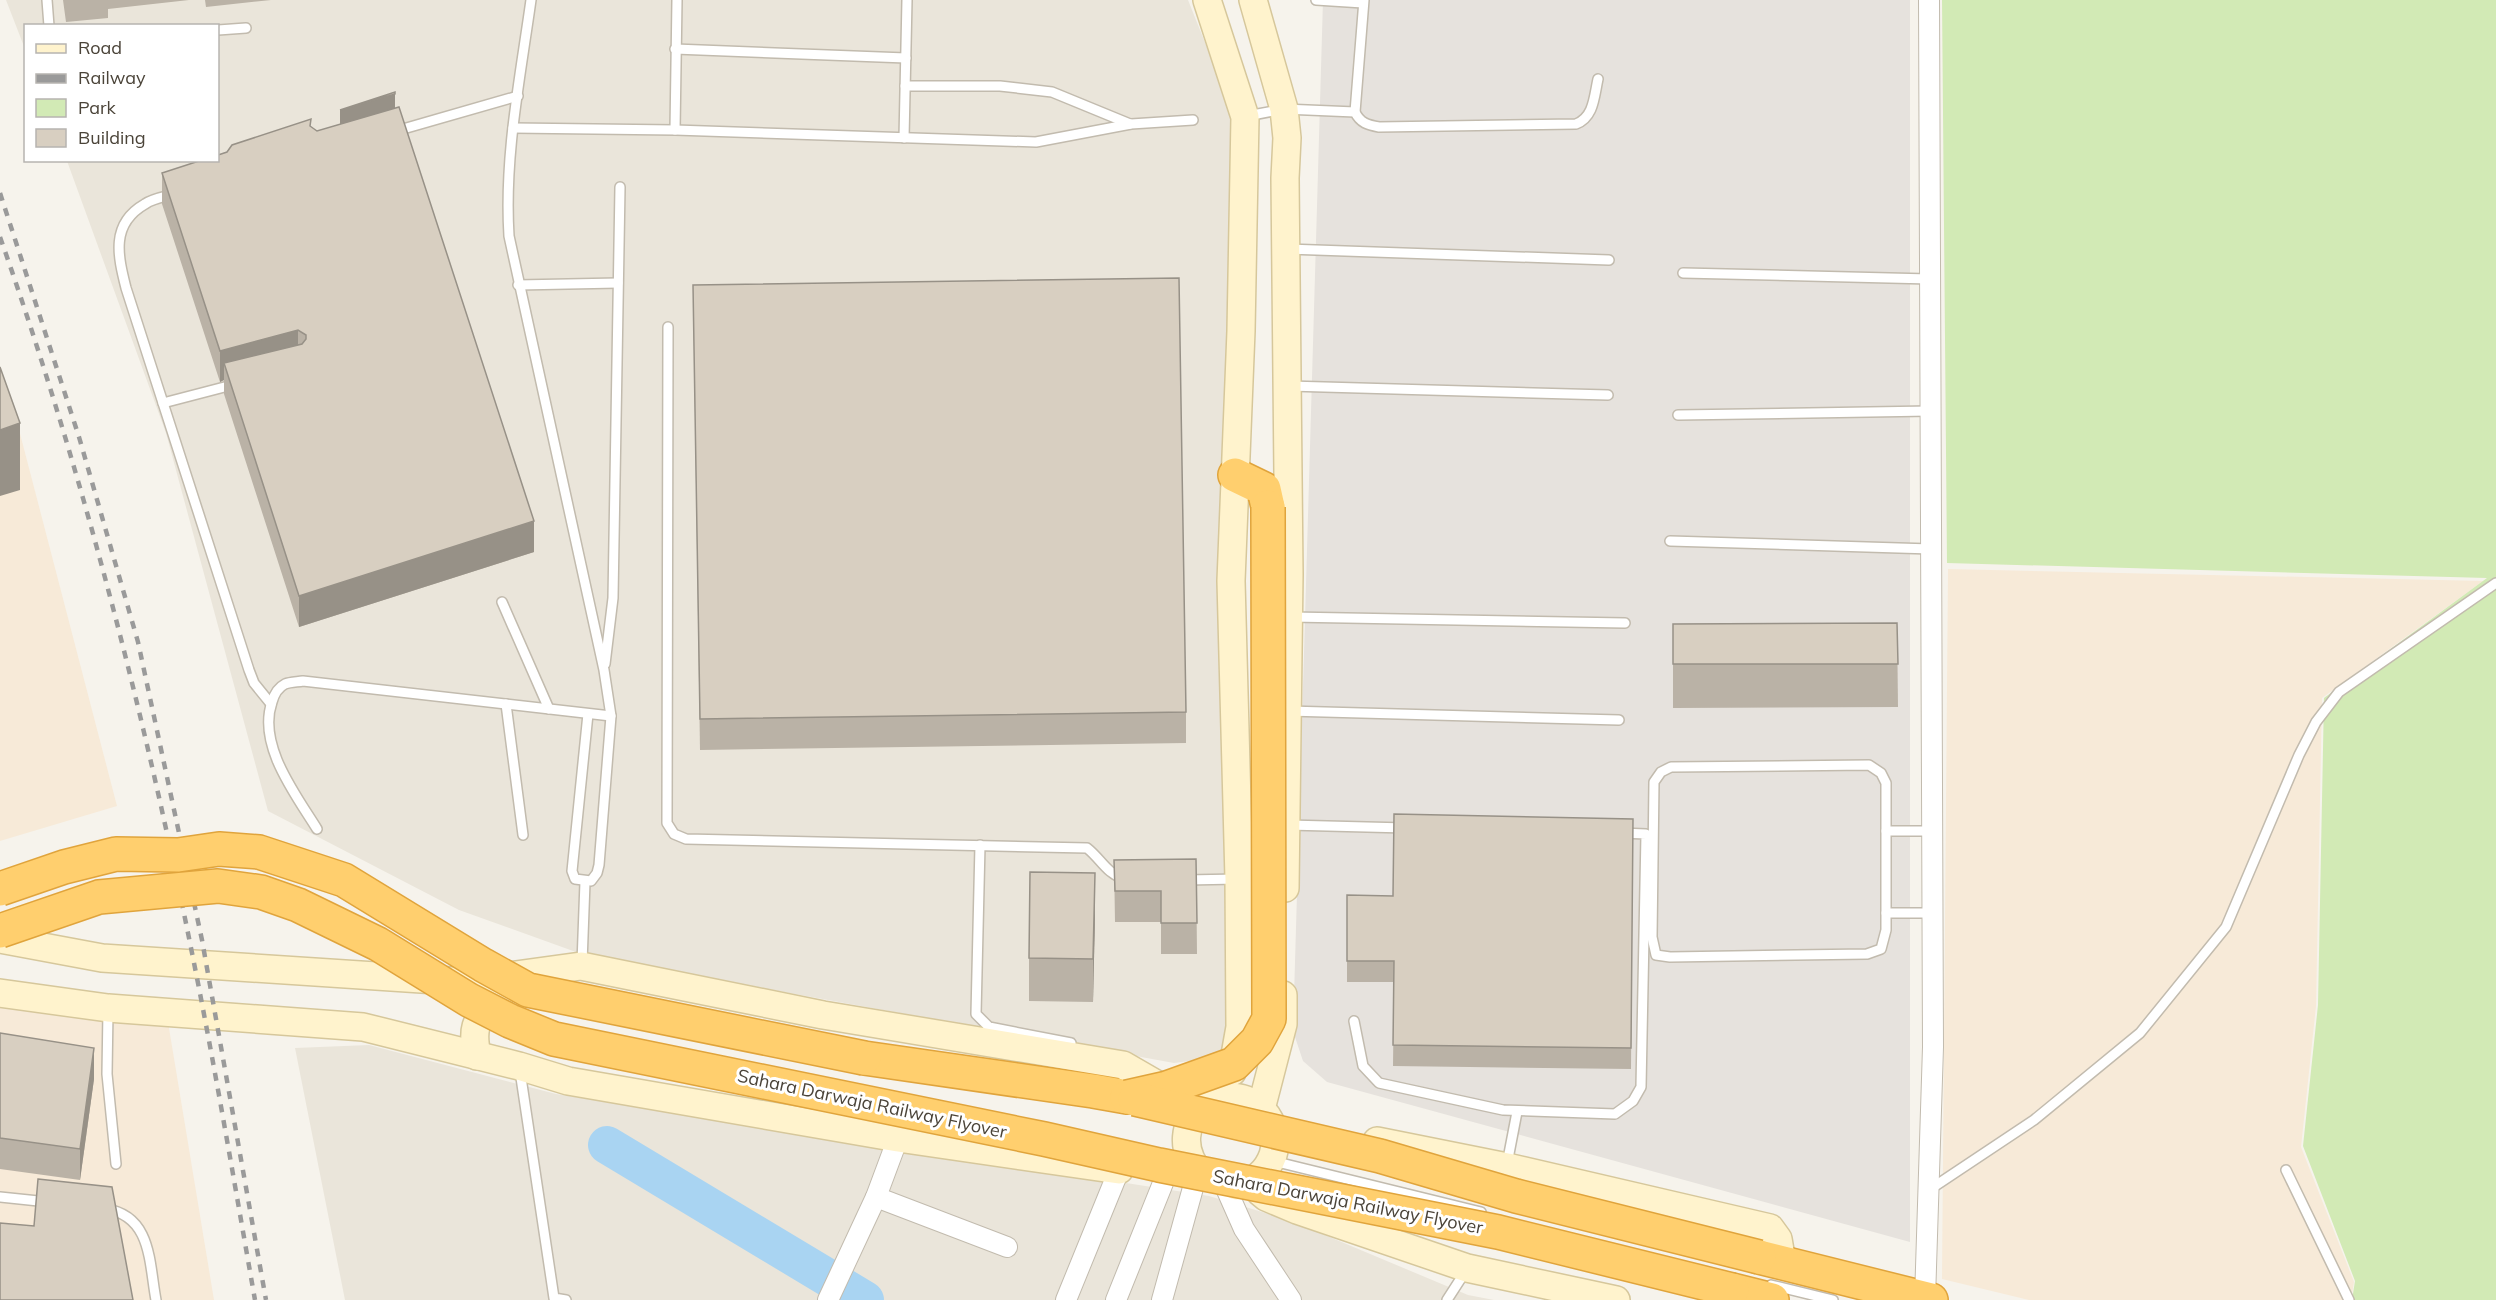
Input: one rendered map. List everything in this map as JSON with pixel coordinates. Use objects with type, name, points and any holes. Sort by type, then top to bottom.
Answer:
[{"type":"highway","points":[[1127,1097],[1167,1088],[1234,1064],[1257,1041],[1269,1019],[1268,507],[1264,489],[1235,475]]},
{"type":"highway","points":[[0,889],[64,867],[116,854],[178,855],[219,849],[259,852],[344,880],[528,990],[864,1058],[1093,1090],[1127,1097],[1380,1156],[1516,1196],[1769,1276],[1928,1299]]},
{"type":"highway","points":[[0,908],[120,873],[164,868],[178,855]]},
{"type":"highway","name":"Sahara Darwaja Railway Flyover","points":[[0,930],[99,897],[218,886],[261,892],[298,905],[378,944],[469,1000],[510,1021],[554,1039],[1044,1139],[1159,1165],[1498,1232],[1732,1290],[1769,1276]]},
{"type":"street","points":[[1207,0],[1245,117],[1231,581],[1239,879],[1240,1027],[1227,1097]]},
{"type":"street","points":[[1253,0],[1284,109],[1287,138],[1285,249],[1288,617],[1283,1024],[1266,1115]]},
{"type":"street","points":[[1928,1299],[1933,1047],[1929,0]]},
{"type":"street","points":[[0,939],[102,958],[467,982],[581,966],[824,1015],[1116,1059],[1200,1109]]},
{"type":"street","points":[[477,1056],[473,1036],[474,1026],[516,975]]},
{"type":"street","points":[[0,993],[108,1008],[363,1027],[519,1066],[568,1081],[898,1138],[1165,1178],[1218,1180],[1258,1177],[1271,1160],[1275,1147],[1274,1133],[1266,1115],[1251,1102],[1227,1097],[1208,1103],[1200,1109],[1188,1128],[1186,1151],[1192,1165],[1218,1180],[1297,1210],[1467,1268],[1556,1292],[1616,1300]]},
{"type":"street","points":[[1266,1115],[1507,1167],[1770,1228],[1778,1239],[1769,1276]]},
{"type":"street","points":[[828,1300],[876,1197],[898,1138]]},
{"type":"street","points":[[1066,1300],[1119,1170]]},
{"type":"street","points":[[1116,1300],[1165,1178]]},
{"type":"street","points":[[1162,1300],[1218,1180]]},
{"type":"street","points":[[1218,1180],[1244,1229],[1291,1300]]},
{"type":"street","points":[[876,1197],[1007,1247]]},
{"type":"lane","points":[[47,0],[50,24]]},
{"type":"lane","points":[[531,0],[513,128],[507,196],[509,236],[604,670],[611,716],[597,873],[591,881],[585,882],[575,879],[572,871],[588,714]]},
{"type":"lane","points":[[675,130],[677,0]]},
{"type":"lane","points":[[904,138],[907,0]]},
{"type":"lane","points":[[1316,0],[1364,2],[1355,112],[1358,120],[1368,125],[1379,127],[1576,124],[1585,120],[1592,108],[1598,79]]},
{"type":"lane","points":[[219,30],[246,28]]},
{"type":"lane","points":[[675,49],[906,58]]},
{"type":"lane","points":[[905,86],[1000,86],[1052,92],[1131,124]]},
{"type":"lane","points":[[383,135],[518,96]]},
{"type":"lane","points":[[1245,117],[1284,109],[1355,112]]},
{"type":"lane","points":[[513,128],[675,130],[1036,142],[1131,124],[1193,120]]},
{"type":"lane","points":[[604,670],[614,598],[620,187]]},
{"type":"lane","points":[[185,190],[145,203],[132,214],[119,235],[117,253],[126,288],[249,670],[254,683],[271,704]]},
{"type":"lane","points":[[1285,249],[1609,260]]},
{"type":"lane","points":[[1683,273],[1930,279]]},
{"type":"lane","points":[[518,285],[618,283]]},
{"type":"lane","points":[[668,327],[668,823],[674,834],[686,839],[1087,848],[1096,855],[1111,874],[1136,881]]},
{"type":"lane","points":[[163,403],[243,382]]},
{"type":"lane","points":[[1287,386],[1608,395]]},
{"type":"lane","points":[[1678,415],[1930,411]]},
{"type":"lane","points":[[1670,541],[1930,549]]},
{"type":"lane","points":[[1929,1190],[2034,1120],[2140,1033],[2226,927],[2299,755],[2316,722],[2339,692],[2496,583]]},
{"type":"lane","points":[[502,602],[549,709]]},
{"type":"lane","points":[[1288,617],[1625,623]]},
{"type":"lane","points":[[317,829],[285,778],[271,743],[268,722],[271,704],[276,691],[286,684],[303,681],[611,716]]},
{"type":"lane","points":[[506,704],[524,835]]},
{"type":"lane","points":[[1287,711],[1619,720]]},
{"type":"lane","points":[[1869,765],[1881,773],[1886,783],[1886,831],[1886,930],[1881,949],[1868,954],[1670,957],[1656,955],[1652,937],[1654,782],[1661,772],[1671,767],[1869,765]]},
{"type":"lane","points":[[1286,825],[1421,828]]},
{"type":"lane","points":[[1886,831],[1932,831]]},
{"type":"lane","points":[[1354,1022],[1363,1065],[1379,1083],[1517,1112],[1614,1114],[1633,1101],[1641,1087],[1646,834],[1611,833]]},
{"type":"lane","points":[[980,845],[976,1014],[989,1027],[1081,1045]]},
{"type":"lane","points":[[1170,880],[1239,879]]},
{"type":"lane","points":[[581,966],[585,882]]},
{"type":"lane","points":[[1886,913],[1932,913]]},
{"type":"lane","points":[[108,1008],[107,1074],[116,1164]]},
{"type":"lane","points":[[519,1066],[554,1299],[566,1300]]},
{"type":"lane","points":[[95,1072],[107,1074]]},
{"type":"lane","points":[[1507,1167],[1517,1112]]},
{"type":"lane","points":[[1271,1160],[1489,1214]]},
{"type":"lane","points":[[2286,1170],[2349,1300]]},
{"type":"lane","points":[[0,1197],[63,1203]]},
{"type":"lane","points":[[94,1207],[112,1210],[131,1217],[141,1229],[156,1300]]},
{"type":"lane","points":[[1447,1300],[1467,1268]]},
{"type":"lane","points":[[1769,1276],[1833,1300]]},
{"type":"shaded area","points":[[6,0],[1188,0],[1236,120],[1217,588],[1235,1020],[1230,1049],[1206,1059],[1174,1063],[587,956],[459,910],[268,811],[166,433],[67,162],[219,162],[219,24],[24,24],[24,46]]},
{"type":"shaded area","points":[[1323,0],[1910,0],[1910,1242],[1327,1082],[1303,1061],[1293,1031]]},
{"type":"shaded area","points":[[0,371],[17,422],[117,806],[0,841]]},
{"type":"shaded area","points":[[1948,569],[2483,581],[2322,698],[2316,1006],[2301,1147],[2354,1282],[2351,1300],[2029,1300],[1942,1279]]},
{"type":"shaded area","points":[[0,997],[167,1016],[214,1300],[0,1300]]},
{"type":"shaded area","points":[[369,1045],[556,1094],[1209,1196],[1289,1220],[1468,1295],[1494,1300],[345,1300],[295,1048]]},
{"type":"green space","points":[[1942,0],[2496,0],[2496,1300],[2352,1300],[2355,1281],[2303,1146],[2318,1005],[2324,698],[2487,578],[1947,563]]},
{"type":"building","points":[[395,92],[395,94],[340,110]]},
{"type":"building","points":[[399,107],[534,521],[299,596],[224,363],[302,344],[306,335],[298,330],[220,351],[162,173],[196,162],[219,162],[219,155],[227,152],[232,145],[311,119],[310,126],[317,131]]},
{"type":"building","points":[[1179,278],[1186,712],[700,719],[693,285]]},
{"type":"building","points":[[0,367],[20,423],[0,430]]},
{"type":"building","points":[[1897,623],[1898,664],[1673,664],[1673,624]]},
{"type":"building","points":[[1394,814],[1633,819],[1631,1048],[1393,1045],[1394,961],[1347,961],[1347,895],[1393,896]]},
{"type":"building","points":[[1196,859],[1197,923],[1161,923],[1161,891],[1115,891],[1114,860]]},
{"type":"building","points":[[1030,872],[1095,873],[1093,959],[1029,958]]},
{"type":"building","points":[[0,1033],[94,1048],[80,1149],[0,1138]]},
{"type":"building","points":[[38,1179],[112,1187],[133,1300],[0,1300],[0,1223],[34,1226]]},
{"type":"waterway","points":[[607,1145],[865,1300]]},
{"type":"railway","points":[[0,193],[79,437],[138,642],[202,940],[266,1300]]},
{"type":"railway","points":[[0,237],[83,498],[130,675],[190,943],[255,1300]]}]
